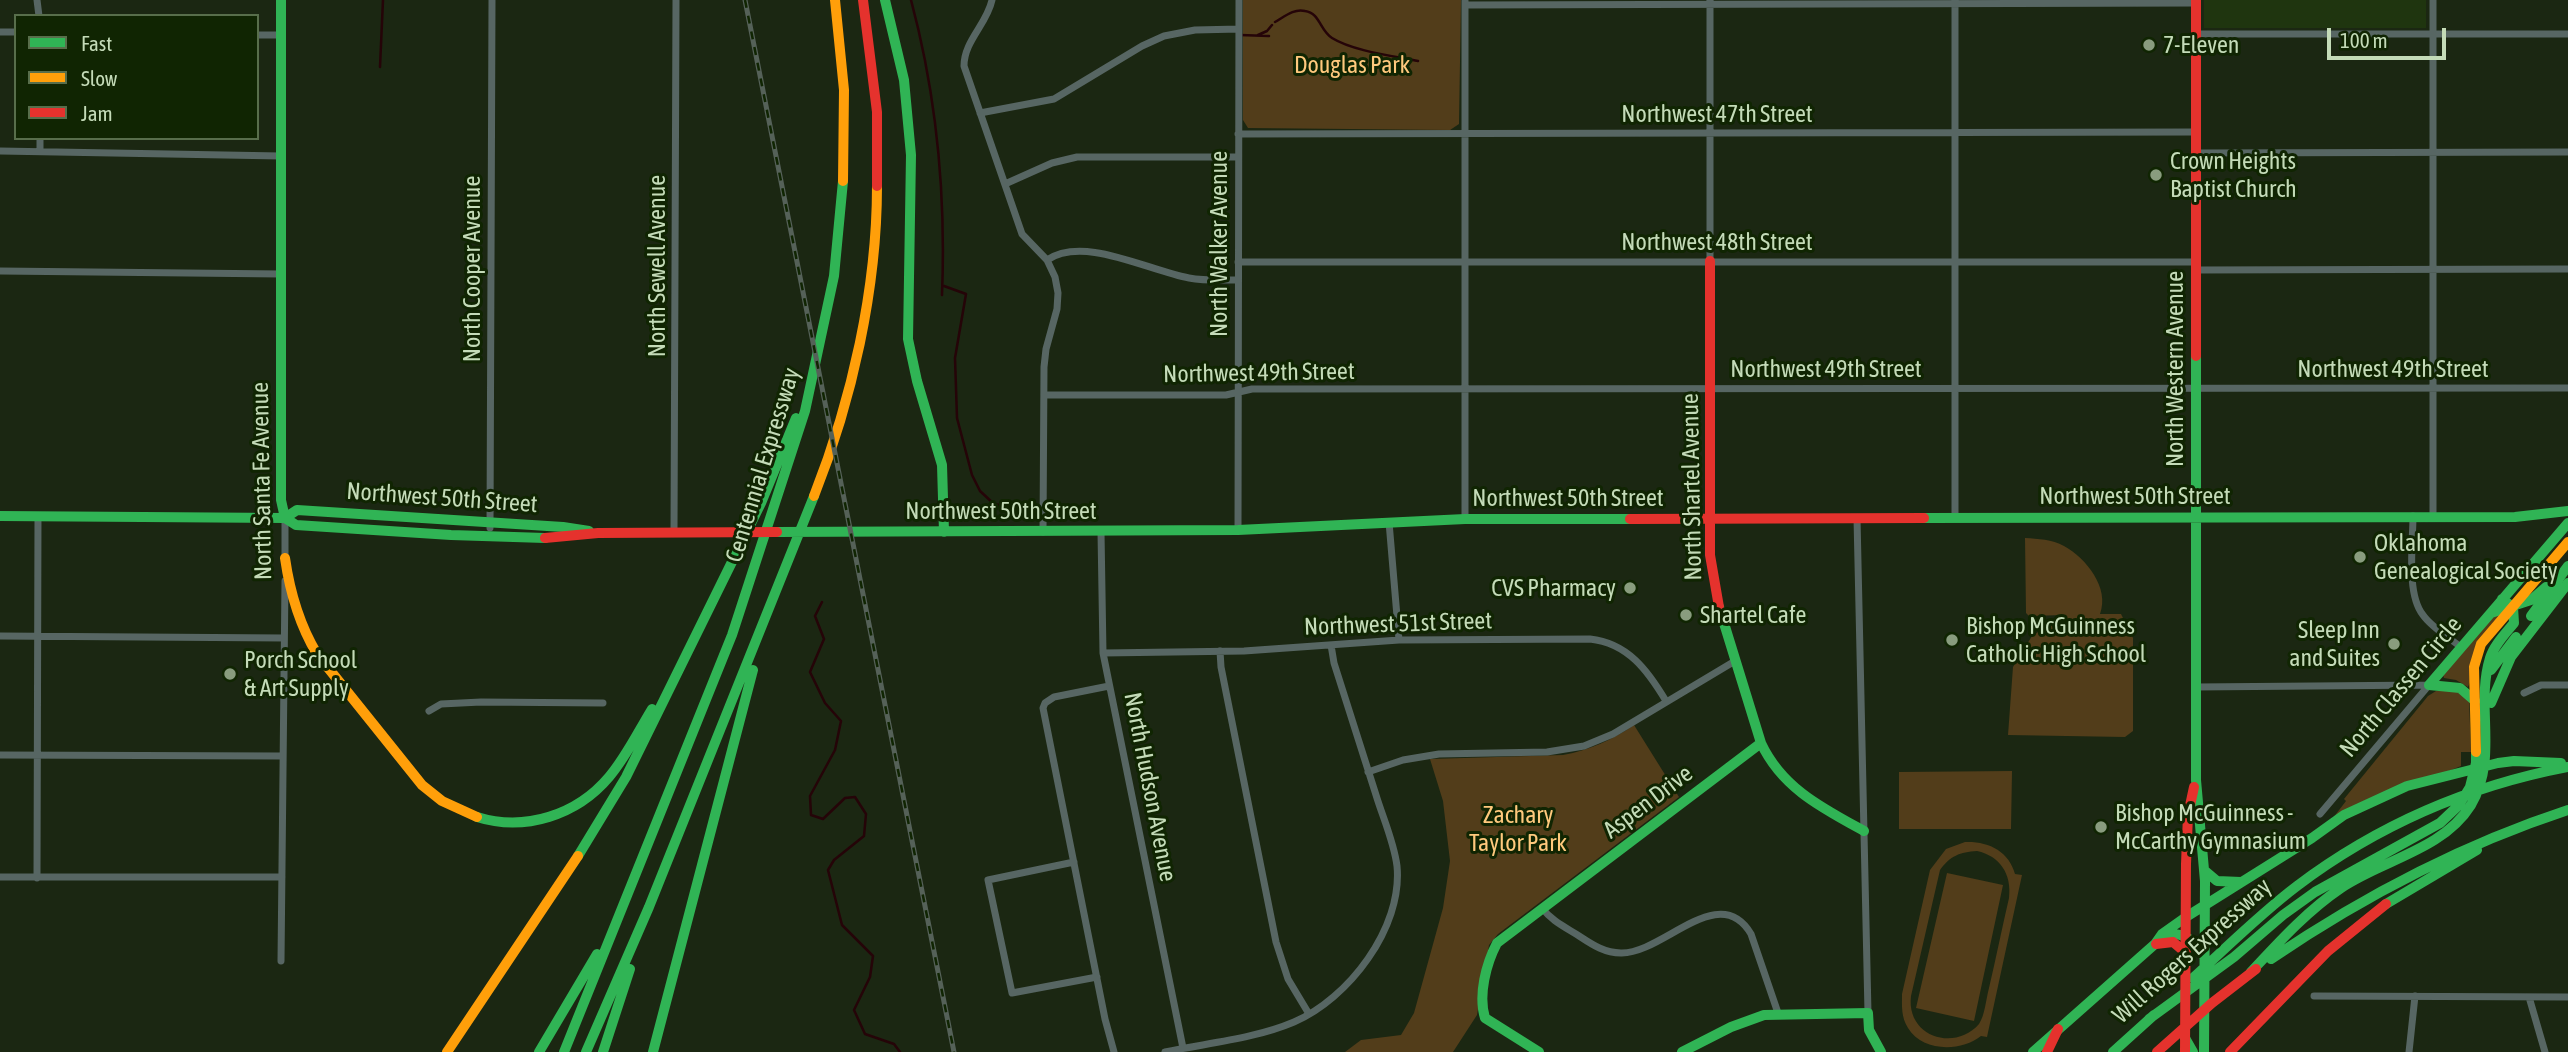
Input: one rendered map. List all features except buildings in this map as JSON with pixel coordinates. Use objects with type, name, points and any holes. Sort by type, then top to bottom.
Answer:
[{"type":"main road","name":"North Santa Fe Avenue","points":[[281,0],[281,500],[285,518]]},
{"type":"main road","name":"Centennial Expressway","points":[[617,920],[732,635],[796,446],[813,379],[834,276],[843,199],[844,90],[835,0]]},
{"type":"main road","points":[[586,1052],[649,907],[767,617],[824,471],[841,418],[853,372],[871,275],[877,204],[877,112],[863,0]]},
{"type":"main road","points":[[884,0],[900,55],[910,143],[912,188],[908,339],[917,381],[943,465],[944,532]]},
{"type":"main road","name":"North Western Avenue","points":[[2196,1],[2196,780],[2202,814],[2204,870],[2204,1052]]},
{"type":"main road","name":"North Shartel Avenue","points":[[1710,261],[1710,518],[1713,584],[1735,661],[1769,762],[1788,784],[1864,831]]},
{"type":"main road","points":[[447,1052],[484,991],[602,821],[761,503],[813,379]]},
{"type":"main road","name":"Northwest 50th Street","points":[[285,518],[297,510],[563,527],[598,533]]},
{"type":"main road","name":"Northwest 50th Street","points":[[0,516],[285,518],[296,524],[490,537],[563,538],[598,533],[674,531],[1238,530],[1465,519],[2539,516],[2568,511]]},
{"type":"main road","points":[[2539,516],[2556,521],[2560,527],[2554,541]]},
{"type":"main road","name":"North Classen Circle","points":[[2429,685],[2568,523]]},
{"type":"main road","points":[[2150,1018],[2234,957],[2315,892],[2343,874],[2440,823],[2459,805],[2474,775],[2474,667],[2481,645],[2568,542]]},
{"type":"main road","points":[[285,558],[292,598],[300,623],[332,675],[429,792],[455,810],[492,822],[517,824],[544,820],[571,809],[593,793],[625,755],[702,624]]},
{"type":"main road","points":[[2488,674],[2568,566]]},
{"type":"main road","points":[[2491,613],[2531,600],[2544,588],[2555,583]]},
{"type":"main road","points":[[2486,720],[2511,657],[2568,583]]},
{"type":"main road","points":[[2157,1052],[2251,972],[2305,915],[2321,902],[2382,865],[2437,837],[2462,817],[2474,800],[2483,779],[2489,662],[2496,645],[2514,623],[2513,607],[2502,598]]},
{"type":"main road","points":[[653,1052],[767,617]]},
{"type":"main road","points":[[2429,685],[2460,687],[2467,690],[2475,701]]},
{"type":"main road","name":"Aspen Drive","points":[[1539,1052],[1485,1018],[1482,1008],[1491,952],[1505,935],[1761,743]]},
{"type":"main road","points":[[2033,1052],[2155,944],[2162,934],[2356,808],[2407,786],[2498,763],[2514,761],[2568,765]]},
{"type":"main road","name":"Will Rogers Expressway","points":[[2113,1052],[2295,887],[2367,838],[2449,799],[2489,785],[2568,765]]},
{"type":"main road","name":"North Western Avenue","points":[[2188,1048],[2185,966],[2188,815],[2196,780]]},
{"type":"main road","points":[[2251,972],[2365,898],[2427,865],[2520,825],[2568,810]]},
{"type":"main road","points":[[2230,1052],[2321,958],[2366,918],[2406,891],[2520,825]]},
{"type":"main road","points":[[2204,870],[2217,881],[2241,882]]},
{"type":"main road","points":[[603,1052],[649,907]]},
{"type":"main road","points":[[539,1052],[617,920]]},
{"type":"main road","points":[[564,1052],[617,920]]},
{"type":"main road","points":[[2162,934],[2186,934],[2203,952]]},
{"type":"main road","points":[[2155,944],[2176,942],[2186,953]]},
{"type":"main road","points":[[1682,1052],[1748,1019],[1778,1013],[1868,1013],[1870,1030],[1881,1052]]},
{"type":"main road","points":[[2047,1052],[2059,1029]]},
{"type":"street","name":"North Cooper Avenue","points":[[490,537],[492,0]]},
{"type":"street","name":"North Sewell Avenue","points":[[674,531],[676,0]]},
{"type":"street","points":[[992,0],[986,19],[967,48],[964,58],[966,74],[1022,233],[1047,260],[1055,277],[1058,300],[1044,357],[1043,532]]},
{"type":"street","name":"North Walker Avenue","points":[[1238,530],[1239,0]]},
{"type":"street","points":[[2433,0],[2433,516]]},
{"type":"street","points":[[1465,519],[1465,2],[2196,1]]},
{"type":"street","points":[[1955,2],[1955,518]]},
{"type":"street","name":"North Shartel Avenue","points":[[1710,3],[1710,261]]},
{"type":"street","points":[[980,113],[1054,99],[1142,46],[1164,36],[1195,30],[1238,29]]},
{"type":"street","points":[[2196,34],[2568,34]]},
{"type":"street","points":[[259,35],[281,36]]},
{"type":"street","name":"Northwest 47th Street","points":[[1238,134],[2196,132]]},
{"type":"street","points":[[40,140],[40,151]]},
{"type":"street","points":[[0,151],[281,156]]},
{"type":"street","points":[[2196,153],[2568,152]]},
{"type":"street","points":[[1005,184],[1052,163],[1077,157],[1238,157]]},
{"type":"street","points":[[1047,260],[1064,253],[1089,252],[1187,278],[1238,280]]},
{"type":"street","name":"Northwest 48th Street","points":[[1238,262],[1955,262],[2434,270],[2568,269]]},
{"type":"street","points":[[0,271],[281,275]]},
{"type":"street","name":"Northwest 49th Street","points":[[1044,395],[1226,395],[1252,389],[2568,388]]},
{"type":"street","points":[[37,878],[38,516]]},
{"type":"street","points":[[2413,516],[2413,583],[2416,602],[2423,616],[2462,648]]},
{"type":"street","name":"North Santa Fe Avenue","points":[[281,961],[285,518]]},
{"type":"street","points":[[1857,518],[1868,1013]]},
{"type":"street","points":[[1389,522],[1399,640]]},
{"type":"street","name":"North Hudson Avenue","points":[[1101,532],[1103,653],[1183,1048]]},
{"type":"street","points":[[0,636],[284,638]]},
{"type":"street","name":"Northwest 51st Street","points":[[1103,653],[1220,651],[1399,640],[1600,640],[1613,644],[1635,658],[1654,680],[1666,701]]},
{"type":"street","points":[[1165,1052],[1256,1034],[1296,1021],[1309,1014],[1349,981],[1380,940],[1394,905],[1397,867],[1334,663],[1331,645]]},
{"type":"street","points":[[1220,651],[1276,942],[1288,979],[1309,1014]]},
{"type":"street","points":[[1368,772],[1404,760],[1439,754],[1567,750],[1613,734],[1735,661]]},
{"type":"street","points":[[2196,687],[2429,685]]},
{"type":"street","name":"North Classen Circle","points":[[2320,814],[2429,685]]},
{"type":"street","points":[[2524,693],[2541,685],[2568,685]]},
{"type":"street","points":[[1110,687],[1054,697],[1045,703],[1043,714],[1114,1052]]},
{"type":"street","points":[[429,712],[441,704],[603,703]]},
{"type":"street","points":[[0,755],[283,755]]},
{"type":"street","points":[[1074,862],[988,880],[1012,993],[1097,977]]},
{"type":"street","points":[[0,877],[282,877]]},
{"type":"street","points":[[1542,908],[1549,917],[1599,948],[1623,953],[1647,947],[1714,914],[1736,917],[1745,924],[1751,934],[1778,1013]]},
{"type":"street","points":[[2314,996],[2568,997]]},
{"type":"street","points":[[2409,1052],[2415,996]]},
{"type":"street","points":[[2529,997],[2546,1052]]},
{"type":"shaded area","points":[[2204,0],[2426,0],[2426,28],[2204,28]]},
{"type":"green space","name":"Douglas Park","points":[[1243,0],[1461,0],[1459,124],[1450,130],[1248,128],[1243,120]]},
{"type":"green space","points":[[2025,538],[2055,542],[2072,551],[2088,566],[2099,584],[2102,594],[2100,614],[2121,614],[2133,638],[2133,731],[2125,737],[2008,735],[2013,667],[2032,636],[2064,615],[2029,616],[2026,613]]},
{"type":"green space","points":[[2500,613],[2468,687],[2456,680],[2444,678],[2443,675],[2491,617]]},
{"type":"green space","points":[[2455,690],[2469,699],[2471,752],[2461,752],[2461,766],[2333,818],[2346,801],[2344,799],[2428,696],[2436,691]]},
{"type":"green space","name":"Zachary Taylor Park","points":[[1634,725],[1679,797],[1498,934],[1489,945],[1477,1015],[1453,1052],[1345,1052],[1361,1040],[1401,1035],[1414,1013],[1443,908],[1450,861],[1443,801],[1430,759],[1563,755],[1600,744]]},
{"type":"green space","points":[[2012,771],[2011,829],[1899,829],[1899,772]]},
{"type":"green space","points":[[1965,842],[1982,843],[2003,854],[2015,874],[2022,875],[1987,1037],[1981,1036],[1953,1047],[1932,1045],[1914,1036],[1906,1024],[1902,1007],[1902,994],[1930,870],[1946,849]],"holes":[[[1977,851],[1985,853],[2003,867],[2008,881],[2009,898],[1984,1012],[1979,1024],[1969,1033],[1958,1037],[1934,1036],[1916,1022],[1911,996],[1940,870],[1960,854]]]},
{"type":"green space","points":[[1947,873],[2003,885],[1974,1021],[1916,1008]]},
{"type":"waterway","points":[[380,67],[383,0]]},
{"type":"waterway","points":[[911,0],[927,73],[938,146],[942,295]]},
{"type":"waterway","points":[[1275,22],[1293,12],[1310,12],[1328,35],[1341,43],[1418,61]]},
{"type":"waterway","points":[[1258,35],[1272,25]]},
{"type":"waterway","points":[[1240,35],[1269,36]]},
{"type":"waterway","points":[[944,286],[966,294],[955,358],[957,418],[972,475],[980,491],[994,504],[1031,511]]},
{"type":"waterway","points":[[822,602],[815,616],[824,639],[810,672],[825,703],[841,721],[835,750],[810,796],[811,815],[823,819],[845,798],[855,797],[866,814],[864,836],[834,860],[828,870],[842,925],[873,956],[870,977],[854,1010],[865,1034],[894,1044],[900,1052]]},
{"type":"railway","points":[[745,0],[954,1052]]},
{"type":"traffic: fast","points":[[281,0],[281,500],[285,518]]},
{"type":"traffic: fast","points":[[885,0],[904,80],[911,155],[908,339],[917,381],[942,465],[944,532]]},
{"type":"traffic: fast","points":[[564,1052],[732,635],[805,411],[834,276],[843,181]]},
{"type":"traffic: fast","points":[[2196,356],[2196,780],[2205,881],[2204,1052]]},
{"type":"traffic: fast","points":[[578,856],[626,777],[761,503],[796,418]]},
{"type":"traffic: fast","points":[[586,1052],[649,907],[814,496]]},
{"type":"traffic: fast","points":[[285,518],[297,510],[563,527],[589,531]]},
{"type":"traffic: fast","points":[[1924,518],[2515,517],[2568,511]]},
{"type":"traffic: fast","points":[[0,516],[285,518],[296,525],[545,538]]},
{"type":"traffic: fast","points":[[777,532],[1238,530],[1465,519],[1630,519]]},
{"type":"traffic: fast","points":[[2429,685],[2568,523]]},
{"type":"traffic: fast","points":[[2531,616],[2568,566]]},
{"type":"traffic: fast","points":[[2491,703],[2511,657],[2568,583]]},
{"type":"traffic: fast","points":[[2491,613],[2531,600],[2546,587]]},
{"type":"traffic: fast","points":[[2251,972],[2294,927],[2329,897],[2357,878],[2411,853],[2445,833],[2471,805],[2484,769],[2486,676],[2490,658],[2497,644],[2514,623],[2513,607],[2502,599]]},
{"type":"traffic: fast","points":[[1719,607],[1761,743],[1770,759],[1792,785],[1805,795],[1864,831]]},
{"type":"traffic: fast","points":[[2491,670],[2516,637]]},
{"type":"traffic: fast","points":[[653,1052],[753,670]]},
{"type":"traffic: fast","points":[[2429,685],[2460,688],[2475,701]]},
{"type":"traffic: fast","points":[[477,817],[495,821],[531,821],[549,817],[582,801],[609,777],[652,709]]},
{"type":"traffic: fast","points":[[1539,1052],[1485,1018],[1482,1000],[1484,980],[1497,943],[1761,743]]},
{"type":"traffic: fast","points":[[2149,1019],[2234,957],[2315,892],[2440,823],[2459,805],[2470,787],[2476,752]]},
{"type":"traffic: fast","points":[[2186,917],[2344,815],[2407,786],[2498,763],[2561,763]]},
{"type":"traffic: fast","points":[[2193,978],[2283,897],[2359,844],[2460,797],[2495,785],[2568,767]]},
{"type":"traffic: fast","points":[[2271,959],[2342,914],[2414,874],[2490,839],[2568,810]]},
{"type":"traffic: fast","points":[[2386,904],[2477,850]]},
{"type":"traffic: fast","points":[[2204,870],[2217,881],[2241,882]]},
{"type":"traffic: fast","points":[[2033,1052],[2155,944],[2162,934],[2186,917]]},
{"type":"traffic: fast","points":[[2163,934],[2177,934],[2187,938],[2204,956]]},
{"type":"traffic: fast","points":[[539,1052],[597,954]]},
{"type":"traffic: fast","points":[[603,1052],[630,969]]},
{"type":"traffic: fast","points":[[1682,1052],[1731,1027],[1764,1015],[1868,1013],[1869,1030],[1881,1052]]},
{"type":"traffic: fast","points":[[2113,1052],[2154,1015]]},
{"type":"traffic: fast","points":[[2185,1038],[2193,1052]]},
{"type":"traffic: slow","points":[[835,0],[844,90],[843,181]]},
{"type":"traffic: slow","points":[[814,496],[840,422],[860,344],[872,264],[877,186]]},
{"type":"traffic: slow","points":[[2476,752],[2474,667],[2481,644],[2568,542]]},
{"type":"traffic: slow","points":[[285,558],[296,608],[317,654],[422,785],[442,801],[477,817]]},
{"type":"traffic: slow","points":[[447,1052],[578,856]]},
{"type":"traffic: jam","points":[[863,0],[877,112],[877,186]]},
{"type":"traffic: jam","points":[[2196,0],[2196,356]]},
{"type":"traffic: jam","points":[[1710,261],[1710,555],[1719,607]]},
{"type":"traffic: jam","points":[[1630,519],[1924,518]]},
{"type":"traffic: jam","points":[[545,538],[598,533],[777,532]]},
{"type":"traffic: jam","points":[[2185,1052],[2186,864],[2188,815],[2194,787]]},
{"type":"traffic: jam","points":[[2230,1052],[2328,951],[2386,904]]},
{"type":"traffic: jam","points":[[2156,944],[2173,942],[2186,953]]},
{"type":"traffic: jam","points":[[2157,1052],[2212,1003],[2256,969]]},
{"type":"traffic: jam","points":[[2047,1052],[2058,1029]]},
{"type":"place","name":"7-Eleven","points":[[2149,45]]},
{"type":"place","name":"Crown Heights Baptist Church","points":[[2156,175]]},
{"type":"place","name":"Oklahoma Genealogical Society","points":[[2360,557]]},
{"type":"place","name":"CVS Pharmacy","points":[[1630,588]]},
{"type":"place","name":"Shartel Cafe","points":[[1686,615]]},
{"type":"place","name":"Bishop McGuinness Catholic High School","points":[[1952,640]]},
{"type":"place","name":"Sleep Inn and Suites","points":[[2394,644]]},
{"type":"place","name":"Porch School & Art Supply","points":[[230,674]]},
{"type":"place","name":"Bishop McGuinness - McCarthy Gymnasium","points":[[2101,827]]}]
